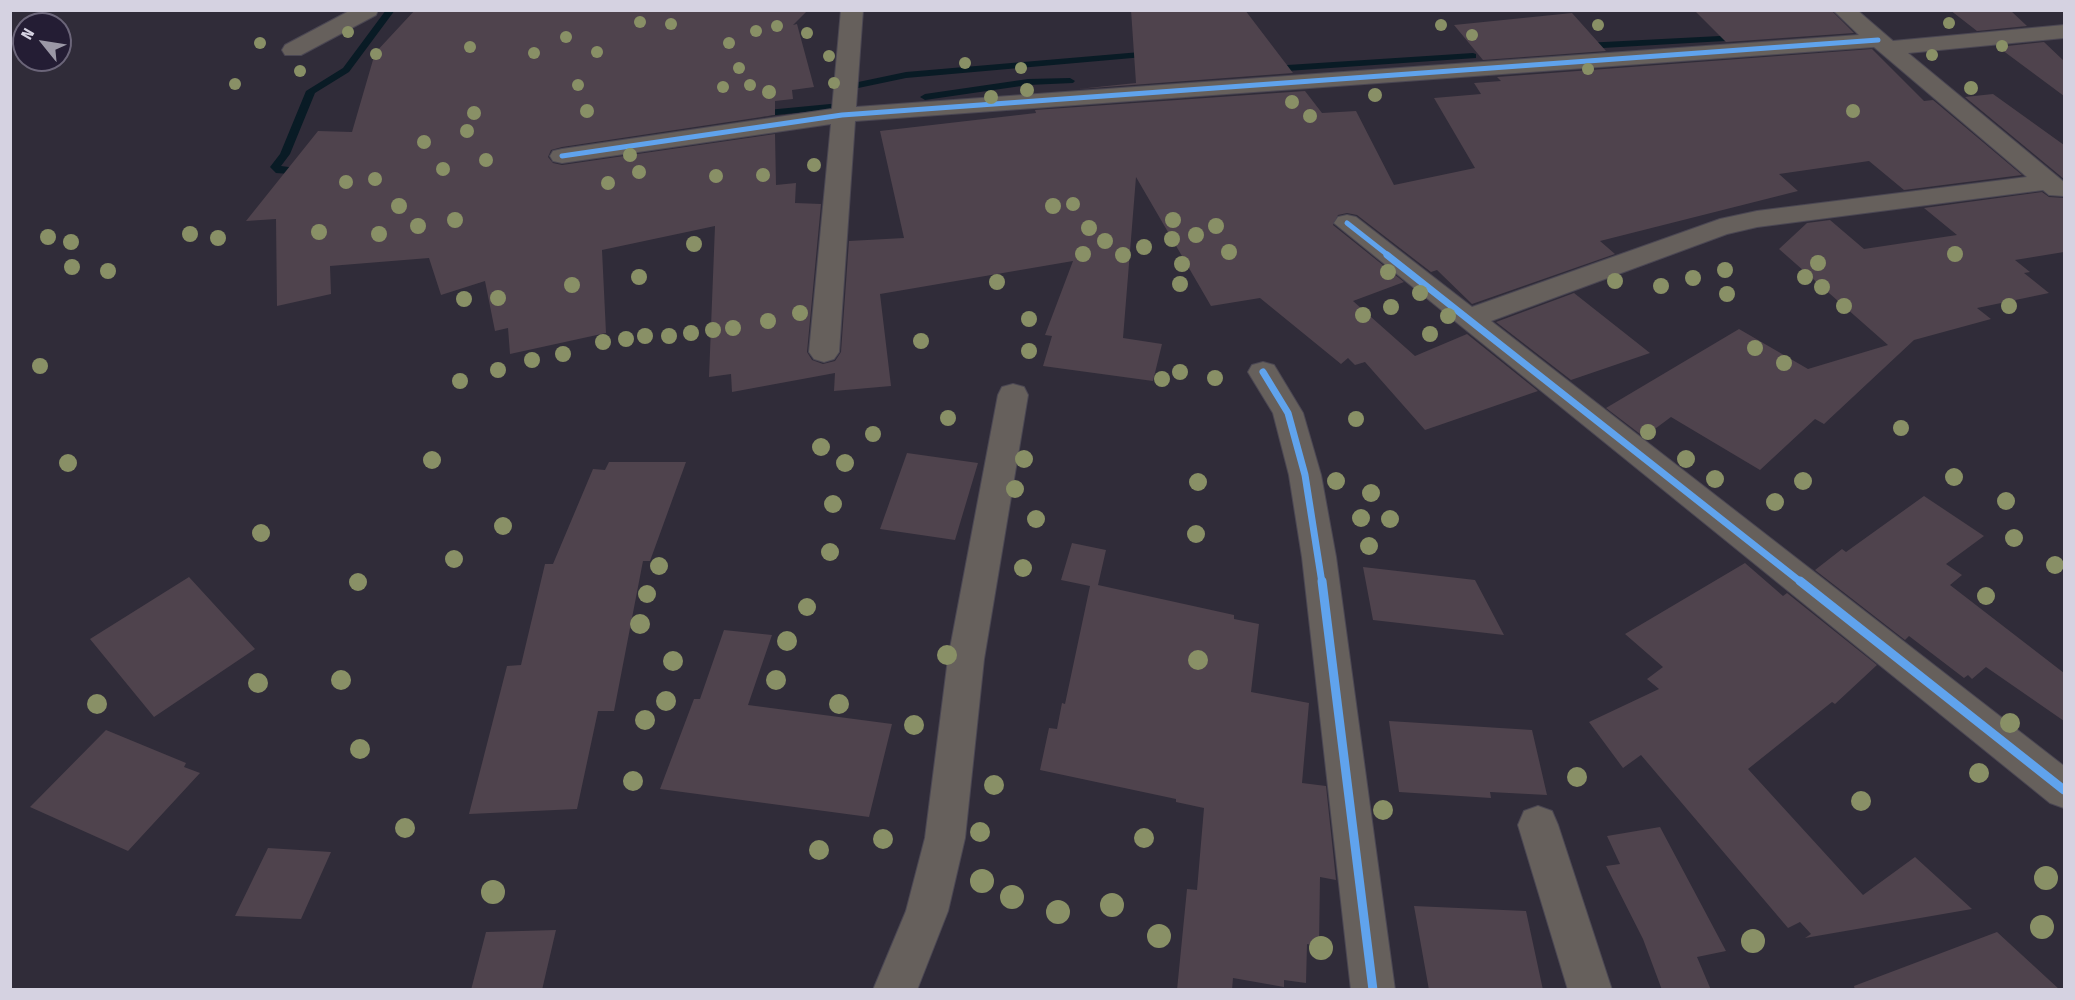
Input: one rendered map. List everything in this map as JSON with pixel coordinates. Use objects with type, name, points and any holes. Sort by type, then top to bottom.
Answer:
[{"type":"street","points":[[293,50],[368,10]]},
{"type":"street","points":[[824,352],[852,10]]},
{"type":"street","points":[[1843,10],[2057,188]]},
{"type":"street","points":[[562,156],[842,115],[2064,31]]},
{"type":"street","points":[[1469,319],[1720,227],[1757,219],[2057,188]]},
{"type":"street","points":[[1347,223],[1690,497],[2064,790]]},
{"type":"street","points":[[1263,372],[1288,413],[1305,475],[1319,557],[1373,990]]},
{"type":"street","points":[[895,990],[927,911],[945,838],[966,658],[1013,395]]},
{"type":"street","points":[[1538,825],[1590,990]]},
{"type":"building","points":[[415,10],[808,10],[793,25],[797,24],[814,87],[792,90],[793,99],[775,101],[775,115],[562,147],[551,150],[548,157],[553,163],[562,165],[775,134],[776,185],[796,183],[795,203],[821,204],[807,352],[812,360],[823,364],[835,361],[841,352],[849,241],[904,238],[880,131],[1036,113],[1035,110],[1305,91],[1322,113],[1356,111],[1394,185],[1475,168],[1434,98],[1481,94],[1474,83],[1501,81],[1497,77],[1872,49],[1924,101],[1933,100],[2022,175],[1904,190],[1869,161],[1779,174],[1798,191],[1600,241],[1615,254],[1472,304],[1437,270],[1431,272],[1357,215],[1347,213],[1338,215],[1333,225],[1404,282],[1353,301],[1415,356],[1467,334],[1538,391],[1425,430],[1365,362],[1355,365],[1348,358],[1341,364],[1260,298],[1211,306],[1136,177],[1123,338],[1162,344],[1153,381],[1043,366],[1052,336],[1045,335],[1073,261],[880,294],[891,386],[834,391],[835,373],[732,392],[731,374],[709,377],[715,226],[602,250],[606,333],[510,354],[508,328],[495,331],[485,281],[441,295],[429,258],[330,266],[331,294],[277,306],[276,219],[246,221],[318,131],[352,132],[375,53]]},
{"type":"building","points":[[1131,10],[1245,10],[1293,73],[1078,89],[1136,83]]},
{"type":"building","points":[[1694,10],[1831,10],[1854,33],[1726,42]]},
{"type":"building","points":[[1950,10],[2010,10],[2027,26],[1977,31]]},
{"type":"building","points":[[1572,13],[1606,51],[1483,60],[1454,25]]},
{"type":"building","points":[[2044,42],[2064,61],[2064,96],[1998,47]]},
{"type":"building","points":[[1993,94],[2064,145],[2064,179],[1965,97]]},
{"type":"building","points":[[2042,192],[2049,197],[2064,198],[2064,252],[2015,260],[2030,272],[2024,273],[2049,293],[1977,308],[1991,319],[1914,340],[1824,424],[1815,419],[1760,470],[1671,417],[1644,437],[1606,408],[1739,329],[1808,369],[1888,345],[1779,249],[1807,223],[1830,220],[1864,249],[1957,235],[1924,208]]},
{"type":"building","points":[[1574,293],[1650,353],[1571,380],[1496,322]]},
{"type":"building","points":[[907,453],[978,463],[955,540],[880,529]]},
{"type":"building","points":[[609,462],[686,462],[650,561],[643,561],[614,711],[598,711],[577,809],[469,814],[507,666],[521,665],[545,564],[553,564],[593,469],[605,470]]},
{"type":"building","points":[[1924,496],[1984,536],[1946,564],[1962,575],[1950,585],[2064,673],[2064,721],[1986,667],[1972,679],[1968,675],[1964,678],[1909,636],[1905,640],[1815,570],[1842,549],[1846,552]]},
{"type":"building","points":[[1072,543],[1106,550],[1098,585],[1234,615],[1234,619],[1259,624],[1251,692],[1309,703],[1302,783],[1326,786],[1336,880],[1320,877],[1319,946],[1307,944],[1306,983],[1284,980],[1284,987],[1233,978],[1232,990],[1177,990],[1187,889],[1197,890],[1204,808],[1176,802],[1176,799],[1040,770],[1049,728],[1057,729],[1062,703],[1065,704],[1090,586],[1061,580]]},
{"type":"building","points":[[1745,563],[1783,596],[1787,593],[1877,665],[1835,704],[1832,702],[1748,769],[1863,895],[1915,857],[1972,909],[1805,938],[1811,934],[1800,922],[1788,928],[1641,755],[1623,768],[1589,722],[1659,689],[1647,679],[1663,667],[1625,634]]},
{"type":"building","points":[[1363,567],[1475,580],[1504,635],[1373,620]]},
{"type":"building","points":[[189,577],[255,649],[154,717],[90,639]]},
{"type":"building","points":[[724,630],[772,635],[748,705],[892,724],[869,817],[660,789],[694,699],[700,699]]},
{"type":"building","points":[[1389,721],[1532,730],[1547,795],[1490,792],[1491,798],[1399,792]]},
{"type":"building","points":[[106,730],[186,763],[184,767],[200,773],[128,851],[30,807]]},
{"type":"building","points":[[1660,827],[1726,951],[1697,957],[1711,990],[1662,990],[1643,939],[1606,866],[1620,864],[1607,836]]},
{"type":"building","points":[[268,848],[331,852],[301,919],[235,916]]},
{"type":"building","points":[[1414,906],[1526,911],[1543,990],[1429,990]]},
{"type":"building","points":[[556,930],[542,990],[471,990],[486,932]]},
{"type":"building","points":[[1997,932],[2060,990],[1855,990],[1854,986]]},
{"type":"waterway","points":[[304,172],[280,171],[275,167],[285,154],[311,91],[346,70],[391,10]]},
{"type":"waterway","points":[[1585,46],[1739,38]]},
{"type":"waterway","points":[[844,88],[906,75],[1152,54]]},
{"type":"waterway","points":[[1272,69],[1473,56]]},
{"type":"waterway","points":[[925,97],[1028,82],[1070,81]]},
{"type":"waterway","points":[[757,114],[851,105]]},
{"type":"cycle path","points":[[562,156],[842,115],[1878,40]]},
{"type":"cycle path","points":[[1347,223],[2064,790]]},
{"type":"cycle path","points":[[1263,372],[1288,413],[1305,475],[1319,557],[1373,990]]}]
